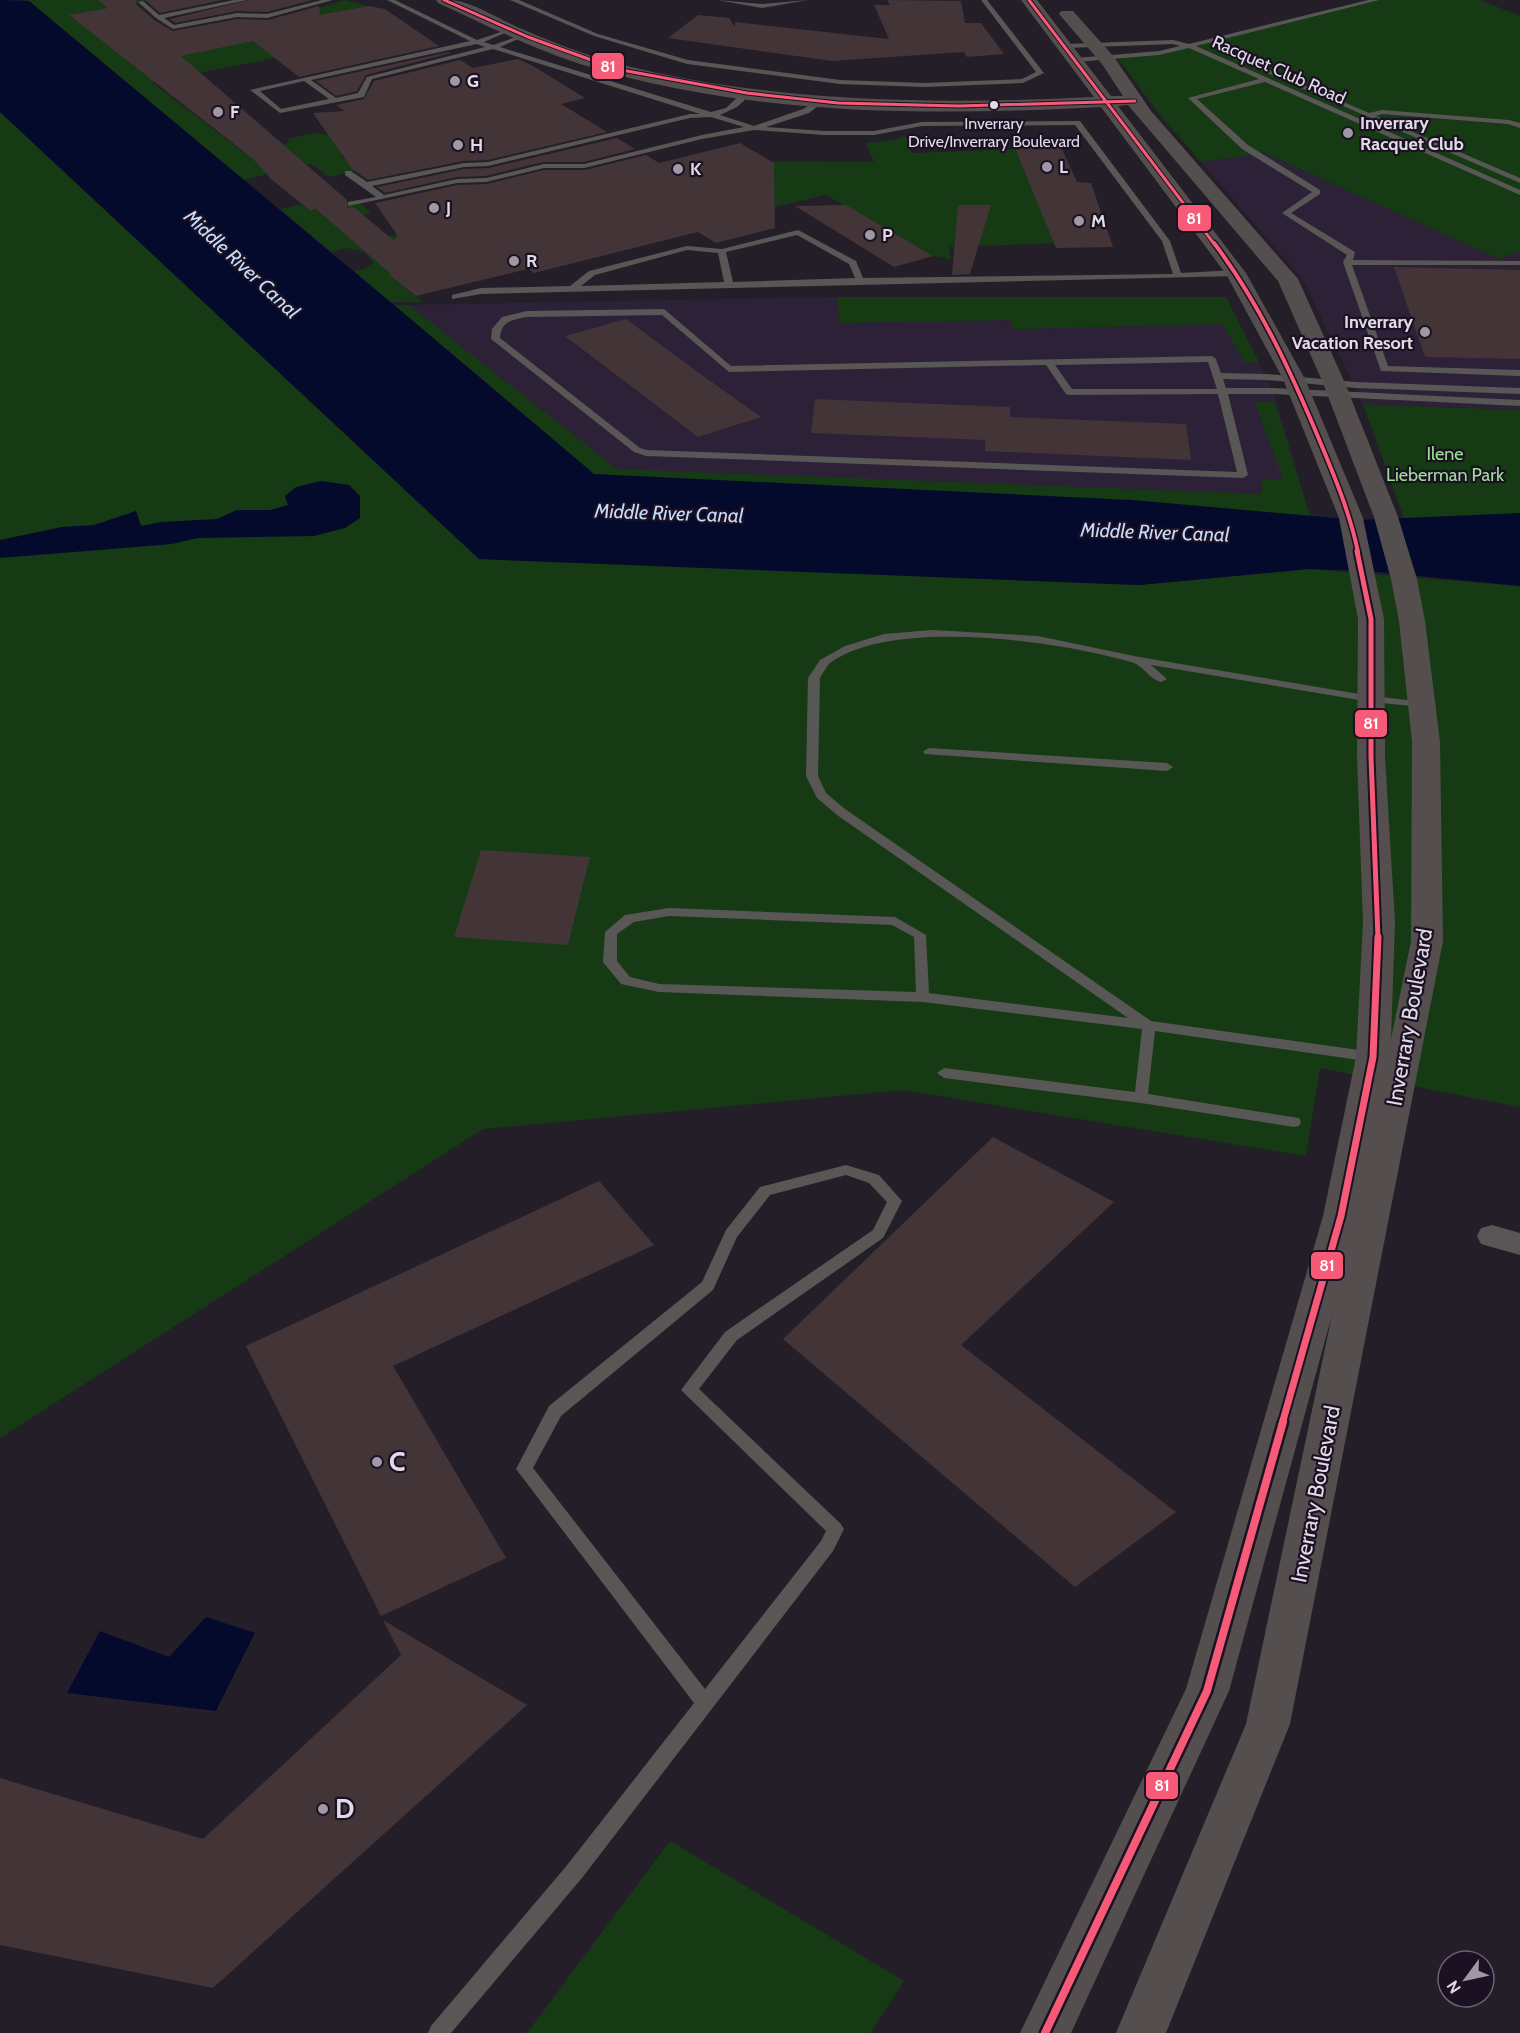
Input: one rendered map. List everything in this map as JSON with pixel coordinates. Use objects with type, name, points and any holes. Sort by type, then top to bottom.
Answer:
[{"type":"street","points":[[444,0],[516,32],[616,69],[747,93],[818,102],[959,106],[1135,100]]},
{"type":"street","name":"Inverrary Boulevard","points":[[1029,0],[1236,273],[1297,386],[1351,519],[1371,619],[1371,757],[1379,922],[1373,1057],[1341,1216],[1207,1691],[1045,2033]]},
{"type":"street","name":"Inverrary Boulevard","points":[[1056,0],[1098,51],[1145,115],[1288,279],[1337,389],[1386,517],[1404,579],[1412,621],[1426,742],[1427,941],[1268,1724],[1141,2033]]},
{"type":"lane","points":[[158,17],[244,0]]},
{"type":"lane","points":[[141,2],[173,27],[237,15],[267,16],[330,0]]},
{"type":"lane","points":[[390,0],[477,42],[754,128],[874,133],[922,124],[1077,123],[1166,241],[1178,276]]},
{"type":"lane","points":[[513,0],[596,35],[687,62],[840,82],[925,85],[1023,81],[1040,73],[984,0]]},
{"type":"lane","points":[[720,0],[762,6],[805,0]]},
{"type":"lane","points":[[1071,53],[1098,51],[1160,53],[1376,0]]},
{"type":"lane","points":[[516,32],[493,47],[369,78],[361,95],[280,111],[254,90],[477,42],[516,32]]},
{"type":"lane","points":[[1071,53],[1173,42],[1191,46]]},
{"type":"lane","name":"Racquet Club Road","points":[[1201,43],[1520,180]]},
{"type":"lane","name":"Racquet Club Road","points":[[1191,46],[1520,193]]},
{"type":"lane","points":[[1283,77],[1192,98],[1245,147],[1317,192],[1286,213],[1352,255],[1347,262]]},
{"type":"lane","points":[[305,79],[335,100]]},
{"type":"lane","points":[[366,184],[464,165],[488,164],[690,116],[714,116],[740,102],[747,93]]},
{"type":"lane","points":[[351,204],[456,181],[486,180],[544,166],[584,166],[702,137],[754,128],[806,111],[818,102]]},
{"type":"lane","points":[[1370,115],[1382,112],[1509,122],[1520,126]]},
{"type":"lane","points":[[1367,125],[1383,121]]},
{"type":"lane","points":[[1465,169],[1480,163]]},
{"type":"lane","points":[[464,165],[486,180]]},
{"type":"lane","points":[[348,173],[366,184],[382,198]]},
{"type":"lane","points":[[572,288],[592,273],[687,248],[722,251],[798,232],[853,263],[860,281]]},
{"type":"lane","points":[[722,251],[729,284]]},
{"type":"lane","points":[[1347,262],[1520,263]]},
{"type":"lane","points":[[1347,262],[1384,369],[1390,398]]},
{"type":"lane","points":[[455,297],[481,291],[572,288],[1236,273]]},
{"type":"lane","points":[[664,312],[729,369],[1212,359],[1219,376],[1243,475],[646,453],[637,450],[495,339],[496,329],[505,319],[527,314],[664,312]]},
{"type":"lane","points":[[1049,363],[1069,392],[1223,391],[1297,386],[1337,389],[1387,386],[1520,391]]},
{"type":"lane","points":[[1384,369],[1520,373]]},
{"type":"lane","points":[[1219,376],[1337,389],[1390,398],[1520,403]]},
{"type":"lane","points":[[1478,390],[1485,401]]},
{"type":"lane","points":[[1149,1026],[841,812],[821,795],[812,776],[814,678],[824,662],[849,648],[884,637],[932,633],[1038,639],[1138,660],[1371,699],[1422,704]]},
{"type":"lane","points":[[1138,660],[1161,679]]},
{"type":"lane","points":[[929,752],[1167,767]]},
{"type":"lane","points":[[923,998],[920,935],[895,921],[669,912],[630,918],[611,932],[610,962],[626,981],[659,988],[923,998],[1373,1057]]},
{"type":"lane","points":[[1141,1098],[1149,1026]]},
{"type":"lane","points":[[944,1073],[1141,1098],[1294,1122]]},
{"type":"lane","points":[[438,2033],[575,1871],[827,1546],[835,1529],[689,1390],[731,1336],[878,1234],[895,1201],[874,1179],[846,1170],[765,1191],[731,1234],[708,1286],[555,1411],[524,1469],[705,1703]]},
{"type":"shaded area","name":"Inverrary Vacation Resort","points":[[1265,153],[1499,259],[1520,251],[1520,410],[1363,404],[1303,280],[1201,162]]},
{"type":"shaded area","points":[[837,297],[1226,297],[1273,391],[1310,516],[594,474],[394,305]]},
{"type":"green space","points":[[27,0],[152,0],[70,15],[132,64],[345,0],[369,6],[275,58],[152,82],[244,153],[289,143],[287,139],[314,134],[329,136],[373,126],[548,107],[574,112],[468,140],[456,133],[341,156],[357,170],[329,177],[311,164],[244,180]]},
{"type":"green space","name":"Inverrary Racquet Club","points":[[1376,0],[1480,0],[1520,16],[1520,251],[1499,259],[1265,153],[1201,162],[1159,114],[1117,57],[1159,53]]},
{"type":"green space","points":[[0,112],[479,559],[1139,585],[1309,569],[1520,586],[1520,1107],[1320,1068],[1306,1156],[904,1090],[483,1129],[0,1438]]},
{"type":"green space","points":[[905,135],[912,153],[1016,149],[1061,243],[949,247],[951,259],[933,256],[826,195],[689,227],[389,275],[423,302],[390,302],[354,271],[365,269],[373,263],[365,252],[346,248],[331,252],[280,209],[302,204],[311,211],[357,200],[371,213],[354,216],[337,227],[357,244],[446,222],[745,161],[874,162],[866,143],[895,140]]},
{"type":"green space","points":[[837,297],[1226,297],[1259,362],[1245,363],[1222,324],[1013,329],[1010,320],[840,323]]},
{"type":"green space","points":[[394,305],[409,305],[617,469],[1262,494],[1261,480],[1283,480],[1255,402],[1275,402],[1310,516],[594,474]]},
{"type":"green space","name":"Ilene Lieberman Park","points":[[1363,404],[1520,410],[1520,516],[1406,524]]},
{"type":"green space","points":[[670,1841],[904,1981],[870,2033],[527,2033]]},
{"type":"water","name":"Middle River Canal","points":[[0,0],[29,1],[594,474],[1132,500],[1358,520],[1520,513],[1520,586],[1367,571],[1309,569],[1139,585],[479,559],[0,112]]},
{"type":"water","points":[[321,481],[349,485],[360,496],[360,518],[345,528],[314,536],[198,538],[172,544],[0,558],[0,540],[62,527],[94,525],[136,511],[141,526],[161,522],[217,519],[237,510],[271,510],[288,505],[285,496],[296,487]]},
{"type":"water","points":[[206,1617],[255,1633],[216,1711],[67,1693],[100,1631],[169,1657]]},
{"type":"building","points":[[98,0],[137,0],[136,4],[154,20],[173,31],[237,19],[268,20],[319,6],[320,15],[369,6],[385,9],[439,46],[299,77],[253,41],[181,56],[347,200],[347,208],[354,207],[393,240],[398,236],[375,203],[457,185],[487,184],[544,170],[585,170],[646,155],[659,163],[740,143],[774,163],[775,228],[716,243],[698,232],[534,273],[528,269],[416,296],[389,275],[391,274],[316,209],[311,211],[302,204],[271,179],[253,159],[69,15],[108,8]]},
{"type":"building","points":[[145,0],[223,0],[160,13]]},
{"type":"building","points":[[249,0],[313,0],[267,12],[237,11],[175,23],[170,19]]},
{"type":"building","points":[[887,0],[961,1],[965,23],[981,23],[1004,54],[967,57],[964,52],[832,61],[668,38],[698,15],[729,18],[735,27],[735,22],[889,39],[874,5],[890,5]]},
{"type":"building","points":[[451,53],[366,75],[357,91],[336,96],[316,81]]},
{"type":"building","points":[[518,59],[585,98],[561,104],[607,132],[488,160],[464,161],[368,180],[352,169],[313,113],[344,111],[336,105],[364,99],[374,81],[460,60],[473,68]]},
{"type":"building","points":[[617,138],[635,149],[584,162],[543,162],[486,176],[457,177],[385,193],[377,187],[464,169],[489,168]]},
{"type":"building","points":[[1061,147],[1077,182],[1091,183],[1113,247],[1056,248],[1015,148]]},
{"type":"building","points":[[846,205],[933,256],[894,267],[795,206]]},
{"type":"building","points":[[958,205],[991,205],[970,274],[952,275]]},
{"type":"building","points":[[1394,267],[1520,270],[1520,359],[1425,357]]},
{"type":"building","points":[[626,319],[761,417],[698,437],[565,336]]},
{"type":"building","points":[[815,399],[1010,407],[1010,417],[1186,424],[1191,460],[985,451],[985,440],[811,433]]},
{"type":"building","points":[[481,850],[590,857],[568,945],[454,937]]},
{"type":"building","points":[[993,1137],[1114,1202],[961,1345],[1176,1512],[1075,1587],[783,1339]]},
{"type":"building","name":"C","points":[[599,1181],[654,1245],[393,1366],[506,1558],[381,1616],[246,1346]]},
{"type":"building","name":"D","points":[[383,1620],[527,1705],[213,1988],[0,1945],[0,1778],[203,1839],[401,1655]]},
{"type":"transit line","name":"81","points":[[444,0],[528,37],[616,69],[747,93],[838,103],[959,106],[1135,101]]},
{"type":"transit line","name":"81","points":[[1029,0],[1236,273],[1294,379],[1351,518],[1371,619],[1371,757],[1379,922],[1373,1057],[1341,1216],[1207,1691],[1045,2033]]},
{"type":"place","name":"G","points":[[455,81]]},
{"type":"place","name":"Inverrary Drive/Inverrary Boulevard","points":[[994,105]]},
{"type":"place","name":"F","points":[[218,112]]},
{"type":"place","name":"Inverrary Racquet Club","points":[[1348,133]]},
{"type":"place","name":"H","points":[[458,145]]},
{"type":"place","name":"L","points":[[1047,167]]},
{"type":"place","name":"K","points":[[678,169]]},
{"type":"place","name":"J","points":[[434,208]]},
{"type":"place","name":"M","points":[[1079,221]]},
{"type":"place","name":"P","points":[[870,235]]},
{"type":"place","name":"R","points":[[514,261]]},
{"type":"place","name":"Inverrary Vacation Resort","points":[[1425,332]]},
{"type":"place","name":"C","points":[[377,1462]]},
{"type":"place","name":"D","points":[[323,1809]]}]
